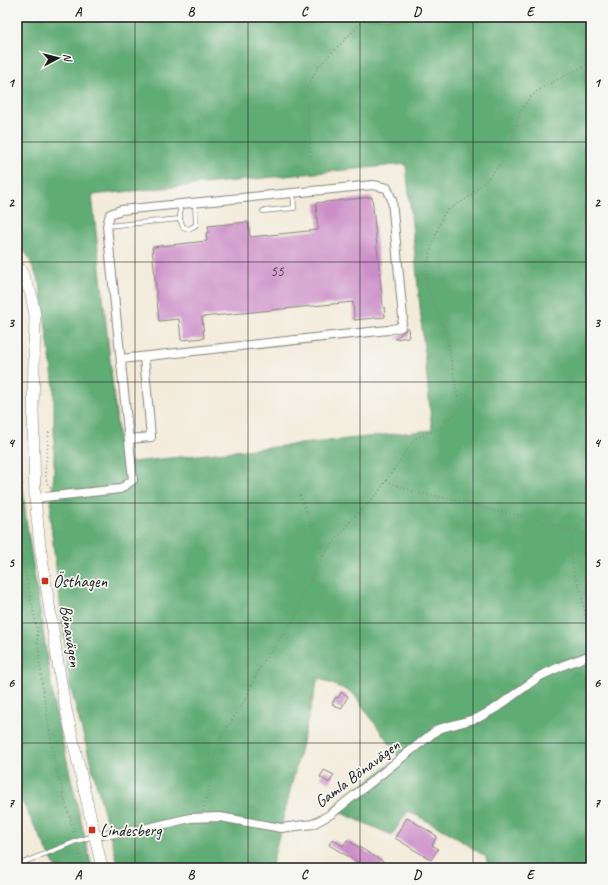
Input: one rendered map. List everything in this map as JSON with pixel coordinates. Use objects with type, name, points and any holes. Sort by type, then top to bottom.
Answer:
[{"type":"street","points":[[35,498],[120,489],[133,480],[107,226],[110,214],[121,210],[293,192],[373,185],[387,188],[392,200],[403,318],[401,327],[362,333],[121,359]]},
{"type":"street","name":"Bönavägen","points":[[17,264],[31,294],[35,315],[33,410],[35,498],[40,546],[63,696],[102,868]]},
{"type":"street","points":[[129,439],[151,437],[144,357]]},
{"type":"street","name":"Gamla Bönavägen","points":[[94,836],[140,830],[190,818],[201,817],[220,817],[280,828],[313,824],[331,814],[438,729],[478,718],[496,708],[540,676],[591,655]]},
{"type":"lane","points":[[263,211],[294,208],[293,192]]},
{"type":"lane","points":[[180,204],[180,219],[183,227],[188,229],[196,225],[195,202]]},
{"type":"lane","points":[[107,226],[180,219]]},
{"type":"lane","points":[[17,865],[77,841],[94,836]]},
{"type":"path","points":[[311,156],[306,90],[318,67],[367,17]]},
{"type":"path","points":[[383,17],[384,24]]},
{"type":"path","points":[[201,817],[214,768],[216,750],[220,739],[246,698],[256,675],[267,656],[295,618],[304,592],[323,556],[353,518],[378,493],[414,439],[426,433],[436,431],[454,414],[458,400],[446,333],[426,283],[426,271],[433,245],[445,214],[470,196],[498,167],[508,150],[518,116],[532,96],[540,89],[591,62]]},
{"type":"path","points":[[17,308],[22,403],[17,470]]},
{"type":"path","points":[[49,432],[45,472],[47,484],[51,488],[57,489]]},
{"type":"path","points":[[386,481],[417,493],[462,501],[495,511],[524,516],[561,527],[574,533]]},
{"type":"path","points":[[300,495],[323,556]]},
{"type":"path","points":[[591,510],[574,533],[570,545],[572,565],[581,592],[591,645]]},
{"type":"path","points":[[17,533],[36,624],[42,683],[55,766],[84,868]]},
{"type":"green space","points":[[17,17],[591,17],[591,868],[488,868],[486,857],[446,831],[408,811],[392,835],[332,809],[399,757],[353,693],[318,678],[271,868],[119,868],[70,686],[50,517],[54,472],[54,386],[40,284],[27,254],[17,246]],"holes":[[[406,164],[432,430],[132,462],[121,461],[92,195]]]},
{"type":"green space","points":[[17,430],[26,519],[55,710],[92,868],[56,868],[17,792]]},
{"type":"building","points":[[372,197],[385,317],[354,320],[353,302],[202,317],[204,338],[181,340],[179,319],[159,321],[152,247],[207,241],[206,233],[209,232],[208,226],[248,222],[250,237],[318,230],[316,203]]},
{"type":"building","points":[[408,327],[409,337],[395,339],[405,331]]},
{"type":"building","points":[[341,692],[348,696],[341,709],[332,704]]},
{"type":"building","points":[[324,770],[334,775],[329,783],[320,777]]},
{"type":"building","points":[[407,818],[437,836],[432,845],[438,849],[431,860],[395,838]]},
{"type":"building","points":[[332,839],[343,846],[347,840],[384,862],[381,868],[367,868],[329,845]]},
{"type":"place","name":"Östhagen","points":[[45,581]]},
{"type":"place","name":"Lindesberg","points":[[92,830]]}]
